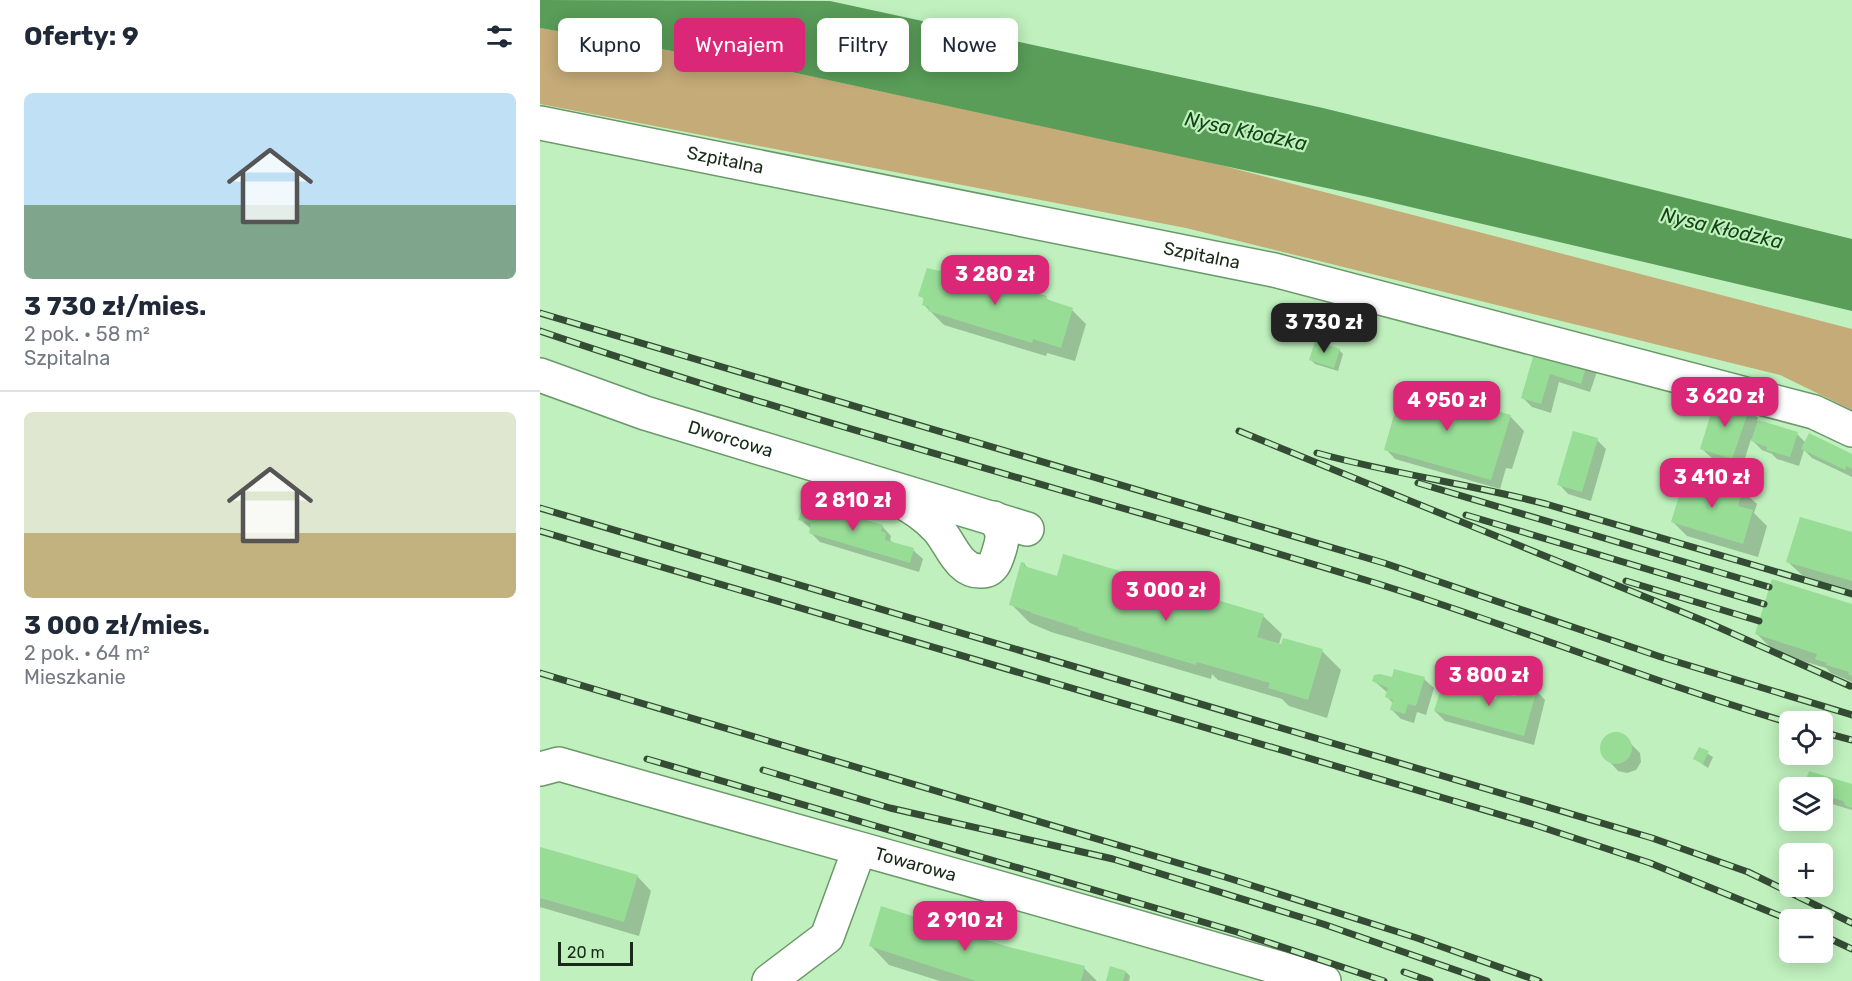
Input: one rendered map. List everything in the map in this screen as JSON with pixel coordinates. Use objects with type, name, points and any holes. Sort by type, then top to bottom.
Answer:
[{"type":"street","name":"Szpitalna","points":[[540,123],[1274,270],[1814,412],[1852,430]]},
{"type":"street","name":"Dworcowa","points":[[540,375],[645,413],[1027,528]]},
{"type":"street","points":[[858,477],[891,494],[921,514],[939,529],[962,563],[974,570],[983,572],[991,568],[996,560],[1003,540],[1002,529],[994,519]]},
{"type":"street","name":"Towarowa","points":[[540,769],[559,764],[859,850],[1093,913],[1324,981]]},
{"type":"street","points":[[769,981],[827,937],[859,850]]},
{"type":"shaded area","points":[[540,28],[558,31],[558,72],[662,72],[662,49],[674,51],[674,72],[791,72],[1205,161],[1852,329],[1852,410],[1780,375],[1186,228],[540,104]]},
{"type":"water","name":"Nysa Kłodzka","points":[[540,0],[830,1],[908,18],[817,18],[817,72],[909,72],[909,18],[921,21],[921,72],[1018,72],[1018,42],[1323,108],[1852,239],[1852,311],[1368,197],[791,72],[805,72],[805,18],[674,18],[674,51],[662,49],[662,18],[558,18],[558,31],[540,28]]},
{"type":"building","points":[[942,266],[1047,296],[1046,299],[1073,308],[1061,348],[1033,339],[1032,343],[928,311],[929,307],[922,305],[924,298],[918,296],[927,268],[940,271]]},
{"type":"building","points":[[1315,341],[1340,349],[1334,368],[1309,360]]},
{"type":"building","points":[[1537,343],[1589,358],[1581,384],[1550,374],[1541,404],[1521,398]]},
{"type":"building","points":[[1403,383],[1443,395],[1445,389],[1457,392],[1455,399],[1511,415],[1491,480],[1384,450]]},
{"type":"building","points":[[1716,397],[1750,407],[1732,459],[1700,449]]},
{"type":"building","points":[[1758,420],[1798,432],[1790,457],[1766,450],[1767,447],[1751,441]]},
{"type":"building","points":[[1573,431],[1598,438],[1582,492],[1557,485]]},
{"type":"building","points":[[1809,433],[1852,454],[1852,469],[1846,466],[1845,470],[1801,449]]},
{"type":"building","points":[[1686,473],[1743,489],[1738,506],[1753,510],[1743,544],[1671,522]]},
{"type":"building","points":[[804,502],[883,525],[881,531],[886,533],[885,540],[914,548],[910,563],[809,533],[811,523],[798,520]]},
{"type":"building","points":[[1800,517],[1852,532],[1852,581],[1786,562]]},
{"type":"building","points":[[1063,554],[1264,614],[1257,637],[1281,644],[1283,638],[1323,649],[1308,700],[1268,688],[1270,683],[1197,662],[1196,665],[1078,630],[1079,628],[1009,605],[1021,562],[1025,563],[1024,566],[1057,576]]},
{"type":"building","points":[[1772,579],[1852,604],[1852,676],[1848,674],[1849,672],[1815,659],[1817,654],[1755,634]]},
{"type":"building","points":[[1394,669],[1425,677],[1416,706],[1408,704],[1405,714],[1390,710],[1393,700],[1385,697],[1388,688],[1372,681],[1374,675],[1392,677]]},
{"type":"building","points":[[1443,682],[1496,699],[1498,691],[1515,696],[1518,683],[1537,689],[1524,736],[1434,711]]},
{"type":"building","points":[[1616,732],[1627,737],[1632,748],[1627,759],[1616,764],[1605,759],[1600,748],[1605,737]]},
{"type":"building","points":[[1699,747],[1709,751],[1703,764],[1693,759]]},
{"type":"building","points":[[1809,771],[1829,777],[1807,777]]},
{"type":"building","points":[[1833,778],[1852,784],[1852,808],[1846,806],[1843,801],[1833,798]]},
{"type":"building","points":[[540,847],[638,875],[624,922],[540,898]]},
{"type":"building","points":[[881,906],[1009,947],[1085,966],[1081,981],[976,981],[869,946]]},
{"type":"building","points":[[1110,966],[1126,971],[1123,981],[1106,981]]},
{"type":"railway","points":[[540,313],[1384,563],[1661,657],[1852,715]]},
{"type":"railway","points":[[540,331],[747,398],[1372,582],[1779,720]]},
{"type":"railway","points":[[1239,431],[1709,623],[1850,686]]},
{"type":"railway","points":[[1317,453],[1546,504],[1852,594]]},
{"type":"railway","points":[[1418,483],[1769,587]]},
{"type":"railway","points":[[540,508],[1652,838],[1748,872],[1852,923]]},
{"type":"railway","points":[[1466,515],[1764,604]]},
{"type":"railway","points":[[540,531],[1535,825],[1650,863],[1779,916]]},
{"type":"railway","points":[[1626,581],[1759,621]]},
{"type":"railway","points":[[540,673],[1225,877],[1417,938],[1539,981]]},
{"type":"railway","points":[[1833,735],[1852,740]]},
{"type":"railway","points":[[647,759],[1237,932],[1384,981]]},
{"type":"railway","points":[[763,770],[890,808],[1113,859],[1323,924],[1487,981]]},
{"type":"railway","points":[[1833,940],[1852,949]]},
{"type":"railway","points":[[1404,972],[1430,981]]}]
